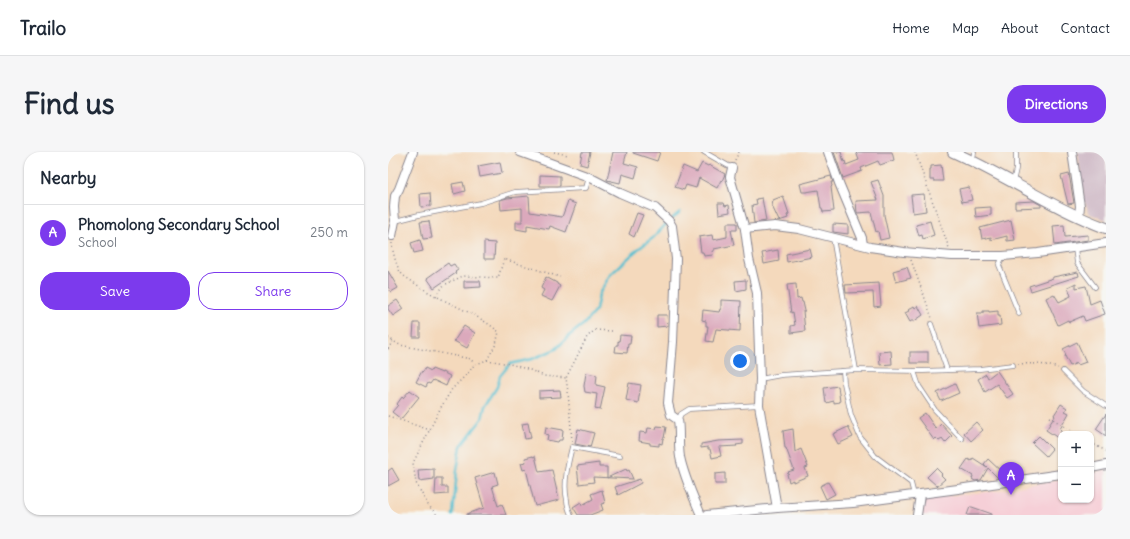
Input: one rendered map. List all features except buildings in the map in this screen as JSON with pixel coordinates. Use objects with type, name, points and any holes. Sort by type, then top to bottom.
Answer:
[{"type":"street","points":[[390,237],[395,221],[395,196],[413,152]]},
{"type":"street","points":[[520,152],[589,177],[620,193],[655,208],[669,221],[672,226],[676,259],[673,342],[668,403],[671,415],[678,420],[680,455],[688,485],[701,515]]},
{"type":"street","points":[[828,152],[838,183],[862,238],[863,245]]},
{"type":"street","points":[[953,152],[974,156],[1013,183],[1060,208],[1106,228]]},
{"type":"street","points":[[1072,152],[1080,206],[1079,216]]},
{"type":"street","points":[[732,168],[730,177],[745,229],[749,260],[757,293],[760,379],[759,405],[777,508]]},
{"type":"street","points":[[745,229],[775,226],[799,229],[870,247],[952,256],[1003,256],[1038,253],[1106,243]]},
{"type":"street","points":[[1094,467],[1106,465]]},
{"type":"street","points":[[707,515],[777,508],[853,503],[1058,474]]},
{"type":"street","points":[[917,495],[917,515]]},
{"type":"lane","points":[[704,152],[732,168]]},
{"type":"lane","points":[[1013,183],[1016,169],[1016,152]]},
{"type":"lane","points":[[395,221],[419,214],[481,203],[515,192],[586,188],[589,177]]},
{"type":"lane","points":[[833,238],[856,370]]},
{"type":"lane","points":[[1075,247],[1077,263],[1095,287]]},
{"type":"lane","points":[[1003,256],[999,265],[1019,314]]},
{"type":"lane","points":[[932,326],[947,370]]},
{"type":"lane","points":[[760,379],[781,375],[856,370],[914,371],[980,369],[1014,365]]},
{"type":"lane","points":[[914,371],[919,386],[935,410],[962,439]]},
{"type":"lane","points":[[1063,371],[1083,391],[1106,406]]},
{"type":"lane","points":[[843,372],[851,415],[860,437],[875,456],[911,483],[917,495]]},
{"type":"lane","points":[[678,420],[681,414],[689,409],[759,405]]},
{"type":"lane","points":[[571,515],[566,499],[566,486],[569,458],[572,447],[620,456]]},
{"type":"path","points":[[554,152],[568,155]]},
{"type":"path","points":[[732,168],[739,152]]},
{"type":"path","points":[[915,152],[952,256]]},
{"type":"path","points":[[390,237],[392,250],[400,273],[424,290],[489,323],[499,332],[496,344],[487,360]]},
{"type":"path","points":[[909,252],[934,327],[932,326]]},
{"type":"path","points":[[436,296],[444,285],[462,276],[498,278],[504,258],[560,278]]},
{"type":"path","points":[[572,447],[566,378],[587,337],[595,330],[613,331]]},
{"type":"path","points":[[388,338],[400,345],[470,359],[474,365]]},
{"type":"path","points":[[388,349],[393,341]]},
{"type":"path","points":[[437,515],[428,505],[416,483],[413,464],[440,408],[452,389],[474,365],[487,360],[510,364],[544,376],[566,378]]},
{"type":"path","points":[[1014,365],[1026,364],[1052,366],[1063,371]]},
{"type":"path","points":[[388,416],[430,430]]},
{"type":"path","points":[[1050,417],[1071,431]]},
{"type":"path","points":[[1094,445],[1106,451]]},
{"type":"shaded area","points":[[1078,152],[1106,152],[1106,220],[1090,214],[1084,201]]},
{"type":"shaded area","points":[[1106,470],[1106,515],[922,515],[924,502],[927,498],[996,491],[1058,480],[1058,503],[1094,503],[1094,472]]},
{"type":"waterway","points":[[453,515],[457,470],[461,446],[482,419],[485,406],[497,387],[500,376],[510,364],[532,359],[556,349],[584,324],[596,310],[599,294],[610,275],[638,249],[653,238],[680,212]]},
{"type":"place","name":"Phomolong Secondary School","points":[[1011,495]]}]
